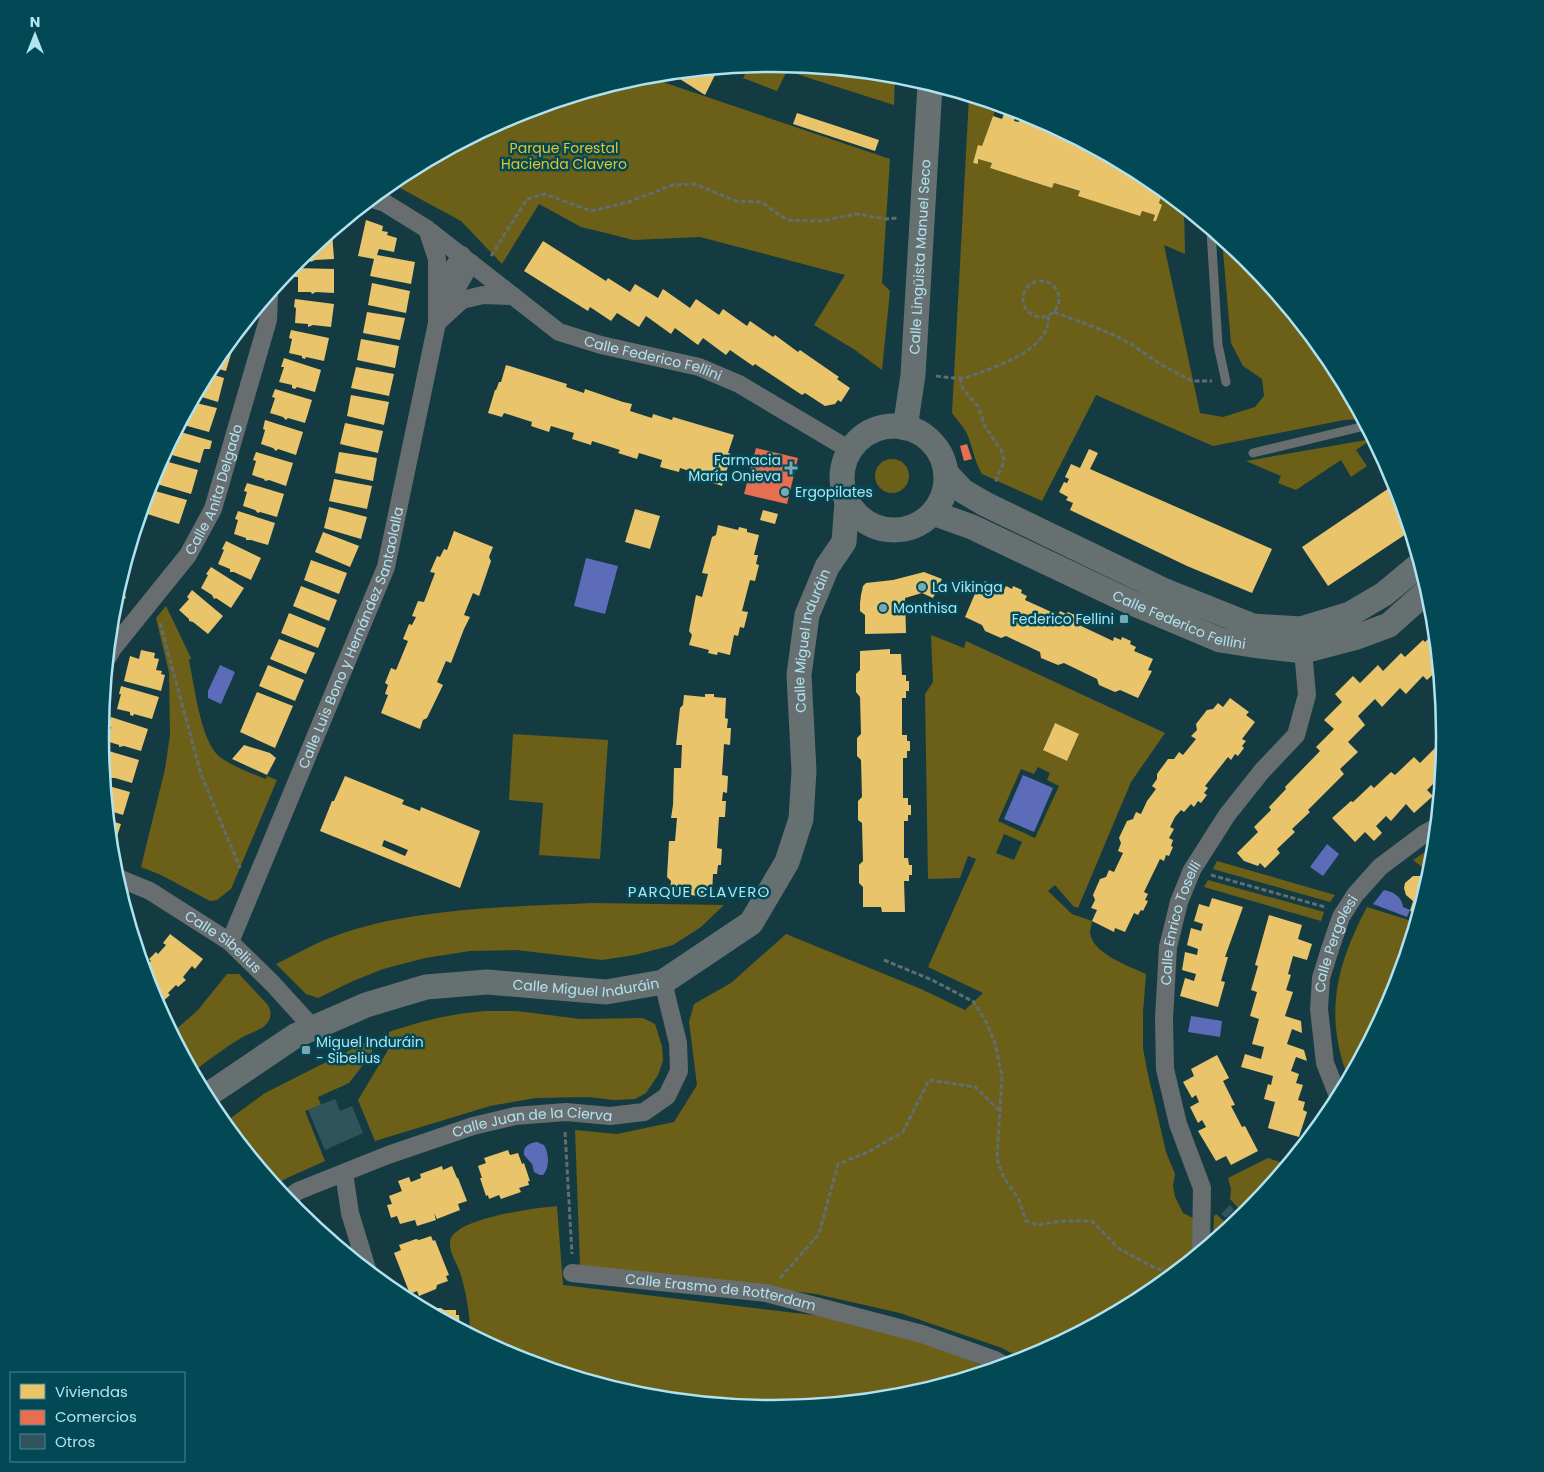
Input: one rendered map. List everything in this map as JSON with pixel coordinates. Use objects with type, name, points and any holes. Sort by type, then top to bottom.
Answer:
[{"type":"street","name":"Calle Lingüista Manuel Seco","points":[[905,428],[913,375],[930,92]]},
{"type":"street","name":"Calle Federico Fellini","points":[[380,201],[427,229],[559,332],[601,345],[699,368],[739,384],[850,450]]},
{"type":"street","name":"Calle Luis Bono y Hernández Santaolalla","points":[[230,942],[386,567],[436,323],[437,259],[427,229]]},
{"type":"street","name":"Calle Luis Bono y Hernández Santaolalla","points":[[436,323],[471,263]]},
{"type":"street","points":[[438,289],[471,263]]},
{"type":"street","points":[[436,323],[462,300],[483,295],[513,296]]},
{"type":"street","name":"Calle Anita Delgado","points":[[114,646],[188,555],[213,509],[268,320],[269,304]]},
{"type":"street","points":[[886,427],[905,428],[913,429],[925,436],[936,447],[943,459],[946,473],[946,488],[941,502],[923,522],[910,528],[897,530],[883,529],[868,524],[856,515],[847,502],[843,490],[844,464],[850,450],[860,438],[872,431],[886,427]]},
{"type":"street","name":"Calle Federico Fellini","points":[[946,473],[963,491],[984,504],[1163,590],[1253,626],[1302,640],[1384,594],[1414,569]]},
{"type":"street","points":[[847,502],[844,542],[883,529]]},
{"type":"street","name":"Calle Federico Fellini","points":[[933,513],[972,527],[1130,602],[1220,640],[1354,638],[1389,625],[1421,597]]},
{"type":"street","name":"Calle Miguel Induráin","points":[[212,1092],[295,1036],[366,1005],[426,987],[487,982],[606,992],[663,982],[751,922],[787,862],[801,819],[804,770],[799,675],[807,615],[827,568],[844,542]]},
{"type":"street","name":"Calle Enrico Toselli","points":[[1201,1241],[1202,1188],[1178,1124],[1165,1069],[1164,1019],[1168,946],[1179,902],[1192,870],[1227,815],[1262,770],[1296,735],[1307,695],[1302,640]]},
{"type":"street","name":"Calle Pergolesi","points":[[1335,1088],[1325,1063],[1319,1009],[1321,978],[1341,917],[1355,895],[1380,867],[1429,832]]},
{"type":"street","name":"Calle Sibelius","points":[[125,881],[150,891],[230,942],[272,982],[313,1028]]},
{"type":"street","name":"Calle Juan de la Cierva","points":[[293,1195],[388,1155],[473,1126],[515,1116],[566,1112],[610,1116],[644,1112],[667,1096],[678,1071],[678,1043],[663,982]]},
{"type":"street","points":[[344,1173],[350,1213],[364,1259]]},
{"type":"street","name":"Calle Erasmo de Rotterdam","points":[[572,1273],[766,1293],[922,1334],[995,1360]]},
{"type":"lane","points":[[1212,239],[1218,345],[1226,382]]},
{"type":"lane","points":[[1253,453],[1359,427]]},
{"type":"path","points":[[471,263],[528,199],[545,194],[591,211],[628,202],[673,186],[696,184],[736,201],[761,202],[787,220],[821,222],[857,214],[886,219],[922,217]]},
{"type":"path","points":[[1046,281],[1058,291],[1060,298],[1058,306],[1048,316],[1040,318],[1033,316],[1023,304],[1023,296],[1031,283],[1046,281]]},
{"type":"path","points":[[1054,312],[1112,334],[1131,344],[1160,364],[1192,381],[1226,382]]},
{"type":"path","points":[[913,375],[960,378],[1014,359],[1034,346],[1049,323],[1048,316]]},
{"type":"path","points":[[960,378],[963,389],[978,406],[985,426],[1002,452],[1004,461],[984,504]]},
{"type":"path","points":[[158,616],[201,774],[243,876]]},
{"type":"path","points":[[1210,874],[1327,907]]},
{"type":"path","points":[[884,960],[927,978],[974,1002],[986,1022],[995,1043],[1002,1076],[997,1159],[1004,1178],[1019,1200],[1026,1221],[1037,1225],[1061,1221],[1092,1221],[1118,1248],[1157,1269],[1165,1270]]},
{"type":"path","points":[[766,1293],[819,1234],[838,1164],[868,1152],[903,1132],[929,1080],[975,1086],[1000,1111]]},
{"type":"path","points":[[565,1129],[572,1273]]},
{"type":"green space","points":[[746,73],[786,73],[777,91],[743,78]]},
{"type":"green space","points":[[793,73],[859,78],[895,84],[894,105]]},
{"type":"green space","name":"Parque Forestal Hacienda Clavero","points":[[662,82],[890,159],[882,283],[890,291],[882,370],[855,350],[814,325],[845,275],[700,237],[633,240],[581,227],[539,204],[502,264],[461,221],[399,187],[440,161],[518,123],[600,95]]},
{"type":"green space","points":[[969,103],[995,112],[982,146],[973,163],[978,164],[978,159],[992,163],[990,168],[1052,188],[1054,183],[1155,215],[1153,221],[1156,221],[1162,205],[1159,203],[1161,198],[1184,217],[1185,254],[1164,245],[1200,413],[1223,417],[1255,407],[1264,396],[1262,379],[1243,366],[1231,343],[1223,250],[1271,299],[1298,332],[1324,367],[1355,419],[1213,446],[1096,395],[1042,501],[982,474],[967,433],[952,413]]},
{"type":"green space","points":[[1366,440],[1367,443],[1356,450],[1367,466],[1351,477],[1341,460],[1296,490],[1278,483],[1281,476],[1246,461]]},
{"type":"green space","points":[[892,459],[904,464],[909,476],[904,488],[892,493],[880,488],[875,476],[880,464]]},
{"type":"green space","points":[[166,606],[191,658],[189,660],[195,695],[205,733],[215,752],[224,760],[246,771],[266,779],[267,776],[277,780],[231,889],[217,900],[210,901],[161,875],[141,867],[165,769],[170,735],[169,672],[156,618]]},
{"type":"green space","points":[[931,635],[964,648],[966,641],[1165,733],[1131,782],[1078,908],[1073,906],[1055,885],[1048,891],[1072,914],[1092,921],[1090,933],[1098,947],[1105,953],[1146,974],[1143,1048],[1166,1152],[1175,1174],[1173,1186],[1175,1197],[1183,1213],[1193,1218],[1192,1249],[1141,1288],[1104,1311],[1065,1331],[1013,1354],[1002,1348],[900,1313],[816,1294],[580,1266],[575,1130],[617,1134],[674,1122],[697,1085],[689,1022],[694,1004],[731,983],[786,934],[921,989],[965,1010],[983,993],[928,967],[976,859],[968,856],[960,878],[928,879],[925,694],[933,682]],"holes":[[[1055,723],[1079,735],[1067,761],[1043,749]],[[1038,767],[1050,773],[1047,780],[1059,786],[1035,838],[998,821],[1021,769],[1034,774]],[[1004,834],[1022,842],[1014,860],[996,853]]]},
{"type":"green space","points":[[513,734],[608,740],[600,859],[539,855],[543,803],[509,800]]},
{"type":"green space","points":[[1425,852],[1422,867],[1413,860]]},
{"type":"green space","points":[[1217,861],[1335,895],[1330,902],[1213,869]]},
{"type":"green space","points":[[1208,880],[1324,912],[1321,921],[1204,887]]},
{"type":"green space","points":[[592,903],[724,905],[701,927],[673,945],[635,955],[602,960],[516,950],[470,951],[425,958],[383,969],[318,998],[306,994],[276,964],[335,936],[396,920],[461,910]]},
{"type":"green space","points":[[1367,907],[1409,920],[1385,990],[1346,1070],[1336,1033],[1335,1011],[1341,970],[1356,929]]},
{"type":"green space","points":[[227,974],[239,974],[267,1004],[270,1010],[270,1017],[263,1027],[244,1036],[197,1069],[177,1029],[198,1010]]},
{"type":"green space","points":[[486,1011],[517,1011],[580,1019],[643,1018],[655,1024],[662,1046],[663,1061],[658,1075],[646,1093],[635,1099],[614,1100],[589,1097],[536,1098],[490,1106],[375,1141],[358,1100],[388,1050],[389,1032],[437,1018]]},
{"type":"green space","points":[[372,1039],[372,1053],[349,1083],[318,1097],[321,1105],[305,1111],[325,1161],[281,1182],[230,1119],[265,1093]]},
{"type":"green space","points":[[1268,1158],[1280,1162],[1238,1208],[1230,1199],[1231,1189],[1228,1178]]},
{"type":"green space","points":[[557,1206],[563,1285],[821,1316],[922,1341],[981,1365],[944,1377],[859,1394],[772,1400],[685,1394],[643,1387],[600,1377],[559,1364],[518,1349],[470,1326],[466,1295],[460,1272],[451,1250],[450,1243],[454,1234],[464,1227],[496,1216]]},
{"type":"green space","points":[[1216,1214],[1224,1221],[1213,1231],[1214,1216]]},
{"type":"water","points":[[586,558],[618,566],[605,614],[574,606]]},
{"type":"water","points":[[220,665],[235,672],[221,704],[208,698],[208,691]]},
{"type":"water","points":[[1023,775],[1053,788],[1034,832],[1004,819]]},
{"type":"water","points":[[1327,844],[1339,854],[1323,876],[1310,867]]},
{"type":"water","points":[[1384,890],[1397,896],[1401,900],[1403,907],[1410,910],[1407,917],[1373,904]]},
{"type":"water","points":[[1191,1016],[1222,1021],[1220,1037],[1188,1032]]},
{"type":"water","points":[[537,1142],[544,1145],[548,1156],[548,1165],[543,1175],[534,1172],[532,1164],[524,1155],[524,1149],[527,1146]]},
{"type":"building: Viviendas","points":[[715,75],[705,95],[680,79]]},
{"type":"building: Viviendas","points":[[797,113],[879,140],[875,151],[793,124]]},
{"type":"building: Viviendas","points":[[1004,115],[1015,119],[1014,121],[1026,123],[1065,141],[1104,161],[1141,184],[1161,198],[1159,203],[1162,205],[1156,221],[1153,221],[1155,215],[1142,211],[1140,216],[1078,196],[1080,191],[1054,183],[1052,188],[990,168],[992,163],[978,159],[978,164],[973,163],[978,145],[982,146],[993,116],[1002,119]]},
{"type":"building: Viviendas","points":[[366,220],[383,226],[382,231],[388,232],[387,235],[397,238],[394,252],[379,249],[377,255],[415,262],[411,284],[370,276],[374,259],[358,256]]},
{"type":"building: Viviendas","points":[[333,239],[334,259],[309,261]]},
{"type":"building: Viviendas","points":[[543,241],[606,281],[608,278],[630,292],[635,284],[658,298],[663,289],[690,308],[696,299],[719,315],[723,309],[747,326],[750,321],[773,337],[775,335],[798,352],[800,350],[839,377],[837,379],[850,388],[841,402],[838,400],[835,404],[825,406],[805,393],[802,395],[730,350],[726,355],[703,338],[698,345],[675,328],[671,334],[646,316],[639,327],[617,313],[611,321],[590,307],[588,311],[524,271]]},
{"type":"building: Viviendas","points":[[302,268],[334,269],[334,293],[316,292],[312,294],[311,292],[298,292],[298,277],[295,277]]},
{"type":"building: Viviendas","points":[[372,283],[410,291],[406,313],[368,305]]},
{"type":"building: Viviendas","points":[[295,299],[334,304],[331,327],[313,325],[308,327],[308,324],[295,323]]},
{"type":"building: Viviendas","points":[[367,312],[405,318],[400,340],[363,333]]},
{"type":"building: Viviendas","points":[[291,330],[329,338],[324,361],[306,357],[305,359],[302,356],[289,353],[292,339],[289,338]]},
{"type":"building: Viviendas","points":[[361,339],[399,346],[395,368],[357,360]]},
{"type":"building: Viviendas","points":[[232,351],[226,371],[219,369]]},
{"type":"building: Viviendas","points":[[284,358],[321,370],[315,392],[297,387],[295,389],[292,388],[292,385],[279,382],[284,367],[281,367]]},
{"type":"building: Viviendas","points":[[506,365],[567,384],[566,387],[584,393],[585,389],[632,404],[630,411],[652,418],[653,414],[672,420],[673,417],[734,435],[728,453],[730,453],[727,462],[729,463],[722,486],[707,481],[708,477],[680,468],[679,472],[660,467],[662,460],[639,453],[637,459],[618,453],[620,450],[592,441],[591,445],[572,439],[574,433],[551,426],[549,432],[531,426],[532,422],[504,413],[502,417],[488,413],[495,390],[499,382],[501,382]]},
{"type":"building: Viviendas","points":[[356,367],[394,374],[389,396],[351,388]]},
{"type":"building: Viviendas","points":[[215,375],[224,378],[218,402],[201,397]]},
{"type":"building: Viviendas","points":[[275,389],[312,400],[305,423],[288,418],[286,420],[283,417],[270,413],[275,398],[272,397]]},
{"type":"building: Viviendas","points":[[351,395],[389,402],[384,425],[347,416]]},
{"type":"building: Viviendas","points":[[197,403],[217,408],[209,432],[186,426]]},
{"type":"building: Viviendas","points":[[265,420],[303,432],[296,455],[278,449],[276,451],[261,444],[265,430],[263,429]]},
{"type":"building: Viviendas","points":[[345,423],[383,431],[378,453],[340,444]]},
{"type":"building: Viviendas","points":[[182,433],[212,441],[210,449],[204,449],[200,463],[172,455]]},
{"type":"building: Viviendas","points":[[1089,449],[1098,453],[1090,469],[1272,549],[1252,593],[1187,566],[1070,510],[1073,503],[1066,500],[1068,497],[1059,492],[1064,482],[1067,483],[1069,479],[1065,477],[1071,464],[1080,468]]},
{"type":"building: Viviendas","points":[[256,452],[293,463],[286,486],[269,480],[265,481],[252,475],[256,461],[253,460]]},
{"type":"building: Viviendas","points":[[339,452],[377,458],[373,481],[335,473]]},
{"type":"building: Viviendas","points":[[168,462],[198,470],[191,494],[158,484]]},
{"type":"building: Viviendas","points":[[334,479],[372,486],[367,509],[329,501]]},
{"type":"building: Viviendas","points":[[247,483],[284,494],[277,517],[258,513],[243,506],[247,492],[244,491]]},
{"type":"building: Viviendas","points":[[1388,489],[1404,535],[1328,586],[1302,547]]},
{"type":"building: Viviendas","points":[[156,491],[187,500],[179,524],[147,514]]},
{"type":"building: Viviendas","points":[[329,507],[367,517],[361,539],[324,528]]},
{"type":"building: Viviendas","points":[[635,509],[660,516],[650,549],[625,542]]},
{"type":"building: Viviendas","points":[[763,510],[778,514],[775,524],[760,520]]},
{"type":"building: Viviendas","points":[[238,511],[275,523],[268,545],[246,540],[246,538],[234,534],[238,520],[235,519]]},
{"type":"building: Viviendas","points":[[718,525],[738,530],[739,527],[747,529],[747,532],[759,535],[754,555],[758,555],[756,564],[759,565],[755,581],[750,580],[742,611],[748,612],[744,628],[740,627],[738,636],[734,635],[730,655],[718,652],[717,655],[708,653],[709,650],[689,645],[692,635],[689,631],[696,595],[702,597],[708,574],[702,573],[712,537],[716,535]]},
{"type":"building: Viviendas","points":[[454,531],[493,547],[489,557],[491,561],[479,596],[473,593],[464,615],[470,617],[451,663],[446,661],[437,682],[443,685],[427,718],[423,720],[420,729],[381,713],[388,695],[385,694],[388,685],[385,683],[391,668],[396,670],[408,641],[403,639],[409,624],[412,625],[416,617],[412,616],[418,601],[424,602],[435,573],[430,572],[437,556],[440,557],[444,549],[447,550]]},
{"type":"building: Viviendas","points":[[323,532],[359,546],[350,567],[315,552]]},
{"type":"building: Viviendas","points":[[226,541],[261,558],[251,580],[230,572],[230,569],[218,564]]},
{"type":"building: Viviendas","points":[[311,560],[347,573],[339,594],[304,580]]},
{"type":"building: Viviendas","points":[[211,567],[244,588],[231,608],[216,598],[214,599],[212,595],[201,588],[208,575],[206,574]]},
{"type":"building: Viviendas","points":[[924,572],[942,579],[933,598],[922,593],[905,598],[906,633],[865,634],[865,615],[860,611],[863,586],[866,583],[893,580]]},
{"type":"building: Viviendas","points":[[985,581],[1004,590],[1006,586],[1012,589],[1013,586],[1022,590],[1021,593],[1027,596],[1025,600],[1058,615],[1060,611],[1077,616],[1076,619],[1081,621],[1079,625],[1113,641],[1114,637],[1121,640],[1122,637],[1131,641],[1130,644],[1136,647],[1134,651],[1153,659],[1148,670],[1152,671],[1138,698],[1120,690],[1115,692],[1099,685],[1097,679],[1064,663],[1058,665],[1041,658],[1040,652],[1006,636],[1001,638],[985,631],[982,625],[965,617],[977,589],[981,591]]},
{"type":"building: Viviendas","points":[[301,586],[337,600],[329,621],[293,606]]},
{"type":"building: Viviendas","points":[[192,590],[223,616],[208,634],[189,621],[179,610],[189,599],[187,597]]},
{"type":"building: Viviendas","points":[[289,613],[326,628],[318,648],[281,633]]},
{"type":"building: Viviendas","points":[[279,639],[315,653],[306,674],[270,659]]},
{"type":"building: Viviendas","points":[[1428,639],[1432,675],[1427,680],[1423,676],[1406,694],[1400,688],[1382,707],[1375,699],[1358,716],[1365,725],[1348,742],[1358,752],[1340,769],[1344,774],[1292,829],[1295,832],[1277,849],[1280,853],[1265,868],[1260,863],[1258,866],[1244,861],[1237,853],[1258,832],[1254,827],[1271,810],[1269,807],[1286,789],[1285,787],[1320,751],[1316,747],[1334,729],[1324,720],[1342,702],[1335,694],[1353,676],[1360,683],[1378,665],[1383,671],[1401,653],[1405,657],[1423,640],[1425,642]]},
{"type":"building: Viviendas","points":[[890,649],[890,654],[901,654],[902,675],[906,675],[906,681],[909,681],[909,691],[906,691],[906,698],[902,698],[902,735],[907,735],[907,741],[910,741],[910,751],[907,751],[907,758],[903,758],[903,798],[908,798],[908,805],[911,805],[911,815],[908,815],[908,821],[904,821],[904,858],[908,858],[909,865],[912,865],[912,875],[909,875],[909,881],[904,881],[905,912],[882,912],[881,907],[863,907],[863,887],[859,883],[859,865],[863,861],[862,823],[858,820],[858,801],[862,797],[861,760],[857,756],[857,738],[861,734],[860,697],[856,692],[856,674],[860,670],[860,651]]},
{"type":"building: Viviendas","points":[[141,650],[155,653],[154,658],[159,659],[156,670],[162,671],[161,674],[165,675],[161,691],[124,681],[130,656],[139,659]]},
{"type":"building: Viviendas","points":[[268,665],[304,680],[295,701],[259,686]]},
{"type":"building: Viviendas","points":[[121,686],[159,697],[152,719],[134,714],[133,716],[130,715],[130,712],[117,709]]},
{"type":"building: Viviendas","points":[[257,692],[293,706],[275,748],[240,732]]},
{"type":"building: Viviendas","points":[[705,694],[714,694],[714,697],[726,698],[725,718],[728,719],[727,728],[731,728],[730,745],[724,744],[722,775],[728,776],[727,793],[723,792],[722,801],[726,801],[725,817],[719,817],[717,848],[722,849],[721,865],[718,865],[717,874],[713,874],[712,894],[699,893],[699,896],[690,895],[690,892],[670,891],[671,881],[667,877],[669,841],[675,841],[677,818],[671,818],[674,768],[681,768],[682,745],[676,745],[680,708],[683,705],[684,695],[705,697]]},
{"type":"building: Viviendas","points":[[1230,698],[1249,712],[1246,715],[1255,722],[1242,739],[1246,741],[1242,746],[1244,748],[1238,756],[1235,754],[1231,760],[1228,757],[1205,786],[1208,788],[1204,793],[1207,795],[1201,803],[1198,801],[1194,807],[1191,804],[1184,812],[1181,810],[1175,817],[1170,827],[1174,829],[1169,838],[1173,840],[1171,846],[1173,847],[1169,856],[1166,855],[1164,861],[1160,859],[1144,892],[1148,894],[1145,900],[1148,901],[1143,911],[1141,910],[1138,915],[1134,913],[1125,932],[1115,928],[1114,932],[1092,921],[1097,910],[1091,908],[1095,900],[1093,895],[1100,879],[1106,877],[1109,870],[1114,872],[1123,853],[1118,851],[1121,843],[1119,838],[1127,821],[1133,819],[1136,812],[1141,814],[1147,801],[1156,789],[1152,786],[1157,779],[1157,774],[1168,759],[1174,759],[1179,752],[1183,755],[1196,739],[1191,736],[1197,730],[1196,724],[1207,710],[1213,709],[1218,703],[1223,707]]},
{"type":"building: Viviendas","points":[[111,717],[148,729],[141,751],[124,746],[119,747],[119,745],[109,742],[111,727],[109,722]]},
{"type":"building: Viviendas","points":[[1055,723],[1079,734],[1067,761],[1043,750]]},
{"type":"building: Viviendas","points":[[244,745],[270,753],[276,758],[267,775],[232,759]]},
{"type":"building: Viviendas","points":[[1435,748],[1434,783],[1427,790],[1432,797],[1414,813],[1406,804],[1391,821],[1386,816],[1376,826],[1382,833],[1374,841],[1365,832],[1355,842],[1332,818],[1371,785],[1374,788],[1391,772],[1395,775],[1414,757],[1420,763]]},
{"type":"building: Viviendas","points":[[109,751],[139,760],[132,783],[110,778]]},
{"type":"building: Viviendas","points":[[345,776],[404,800],[402,804],[420,811],[421,807],[480,831],[460,888],[320,831],[332,801],[334,801]],"holes":[[[384,840],[408,850],[405,856],[382,846]]]},
{"type":"building: Viviendas","points":[[111,787],[130,792],[123,815],[113,812]]},
{"type":"building: Viviendas","points":[[114,822],[121,824],[117,838]]},
{"type":"building: Viviendas","points":[[1413,876],[1420,876],[1412,912],[1410,911],[1413,901],[1406,895],[1405,883]]},
{"type":"building: Viviendas","points":[[1212,898],[1243,907],[1225,957],[1228,957],[1221,981],[1225,982],[1218,1007],[1180,996],[1185,978],[1194,981],[1196,974],[1182,970],[1185,952],[1197,955],[1198,949],[1187,945],[1191,928],[1201,931],[1203,924],[1194,921],[1199,904],[1209,907]]},
{"type":"building: Viviendas","points":[[1269,915],[1302,925],[1298,939],[1312,944],[1307,960],[1293,956],[1288,974],[1291,975],[1286,990],[1293,992],[1285,1016],[1301,1021],[1302,1033],[1292,1029],[1287,1044],[1304,1050],[1307,1061],[1296,1057],[1291,1071],[1299,1074],[1296,1083],[1303,1085],[1298,1100],[1305,1102],[1303,1110],[1307,1112],[1299,1137],[1268,1128],[1275,1102],[1264,1099],[1268,1084],[1271,1085],[1273,1076],[1241,1067],[1245,1054],[1261,1059],[1264,1047],[1252,1044],[1259,1019],[1250,1016],[1257,992],[1251,990],[1258,966],[1255,965]]},
{"type":"building: Viviendas","points":[[170,934],[203,959],[195,969],[192,966],[183,977],[186,980],[178,987],[176,985],[164,1001],[149,959],[156,952],[158,954],[166,945],[163,943]]},
{"type":"building: Viviendas","points":[[1217,1055],[1229,1078],[1223,1081],[1235,1105],[1231,1106],[1242,1127],[1245,1126],[1258,1151],[1231,1165],[1226,1156],[1216,1161],[1198,1131],[1206,1127],[1202,1120],[1198,1123],[1190,1107],[1199,1102],[1196,1095],[1192,1098],[1183,1082],[1194,1076],[1191,1069]]},
{"type":"building: Viviendas","points":[[508,1150],[510,1155],[518,1153],[522,1164],[524,1163],[530,1181],[528,1181],[529,1185],[519,1188],[521,1192],[501,1199],[499,1195],[489,1199],[488,1195],[486,1196],[480,1178],[482,1178],[478,1166],[486,1163],[484,1158]]},
{"type":"building: Viviendas","points":[[442,1166],[443,1170],[452,1166],[458,1178],[467,1201],[458,1204],[460,1210],[437,1219],[434,1213],[436,1220],[417,1226],[415,1220],[400,1224],[397,1216],[391,1218],[387,1205],[392,1204],[389,1196],[402,1191],[398,1181],[409,1177],[411,1182],[421,1178],[420,1174]]},
{"type":"building: Viviendas","points":[[431,1236],[433,1241],[435,1240],[449,1275],[446,1276],[448,1281],[437,1285],[436,1289],[419,1296],[417,1291],[412,1293],[409,1292],[394,1253],[401,1250],[399,1245],[416,1239],[419,1240]]},
{"type":"building: Viviendas","points":[[435,1308],[456,1310],[456,1315],[459,1315],[459,1321]]},
{"type":"building: Comercios","points":[[967,444],[972,459],[964,461],[960,446]]},
{"type":"building: Comercios","points":[[756,448],[798,458],[787,504],[744,494]]},
{"type":"building: Otros","points":[[335,1099],[340,1111],[352,1106],[363,1133],[325,1150],[308,1110]]},
{"type":"building: Otros","points":[[1230,1205],[1234,1210],[1226,1218],[1221,1214]]},
{"type":"place","name":"Farmacia María Onieva","points":[[791,468]]},
{"type":"place","name":"Ergopilates","points":[[785,492]]},
{"type":"place","name":"La Vikinga","points":[[922,587]]},
{"type":"place","name":"Monthisa","points":[[883,608]]},
{"type":"place","name":"Federico Fellini","points":[[1124,619]]},
{"type":"place","name":"Miguel Induráin - Sibelius","points":[[306,1050]]},
{"type":"district","name":"PARQUE CLAVERO","points":[[699,891]]}]
